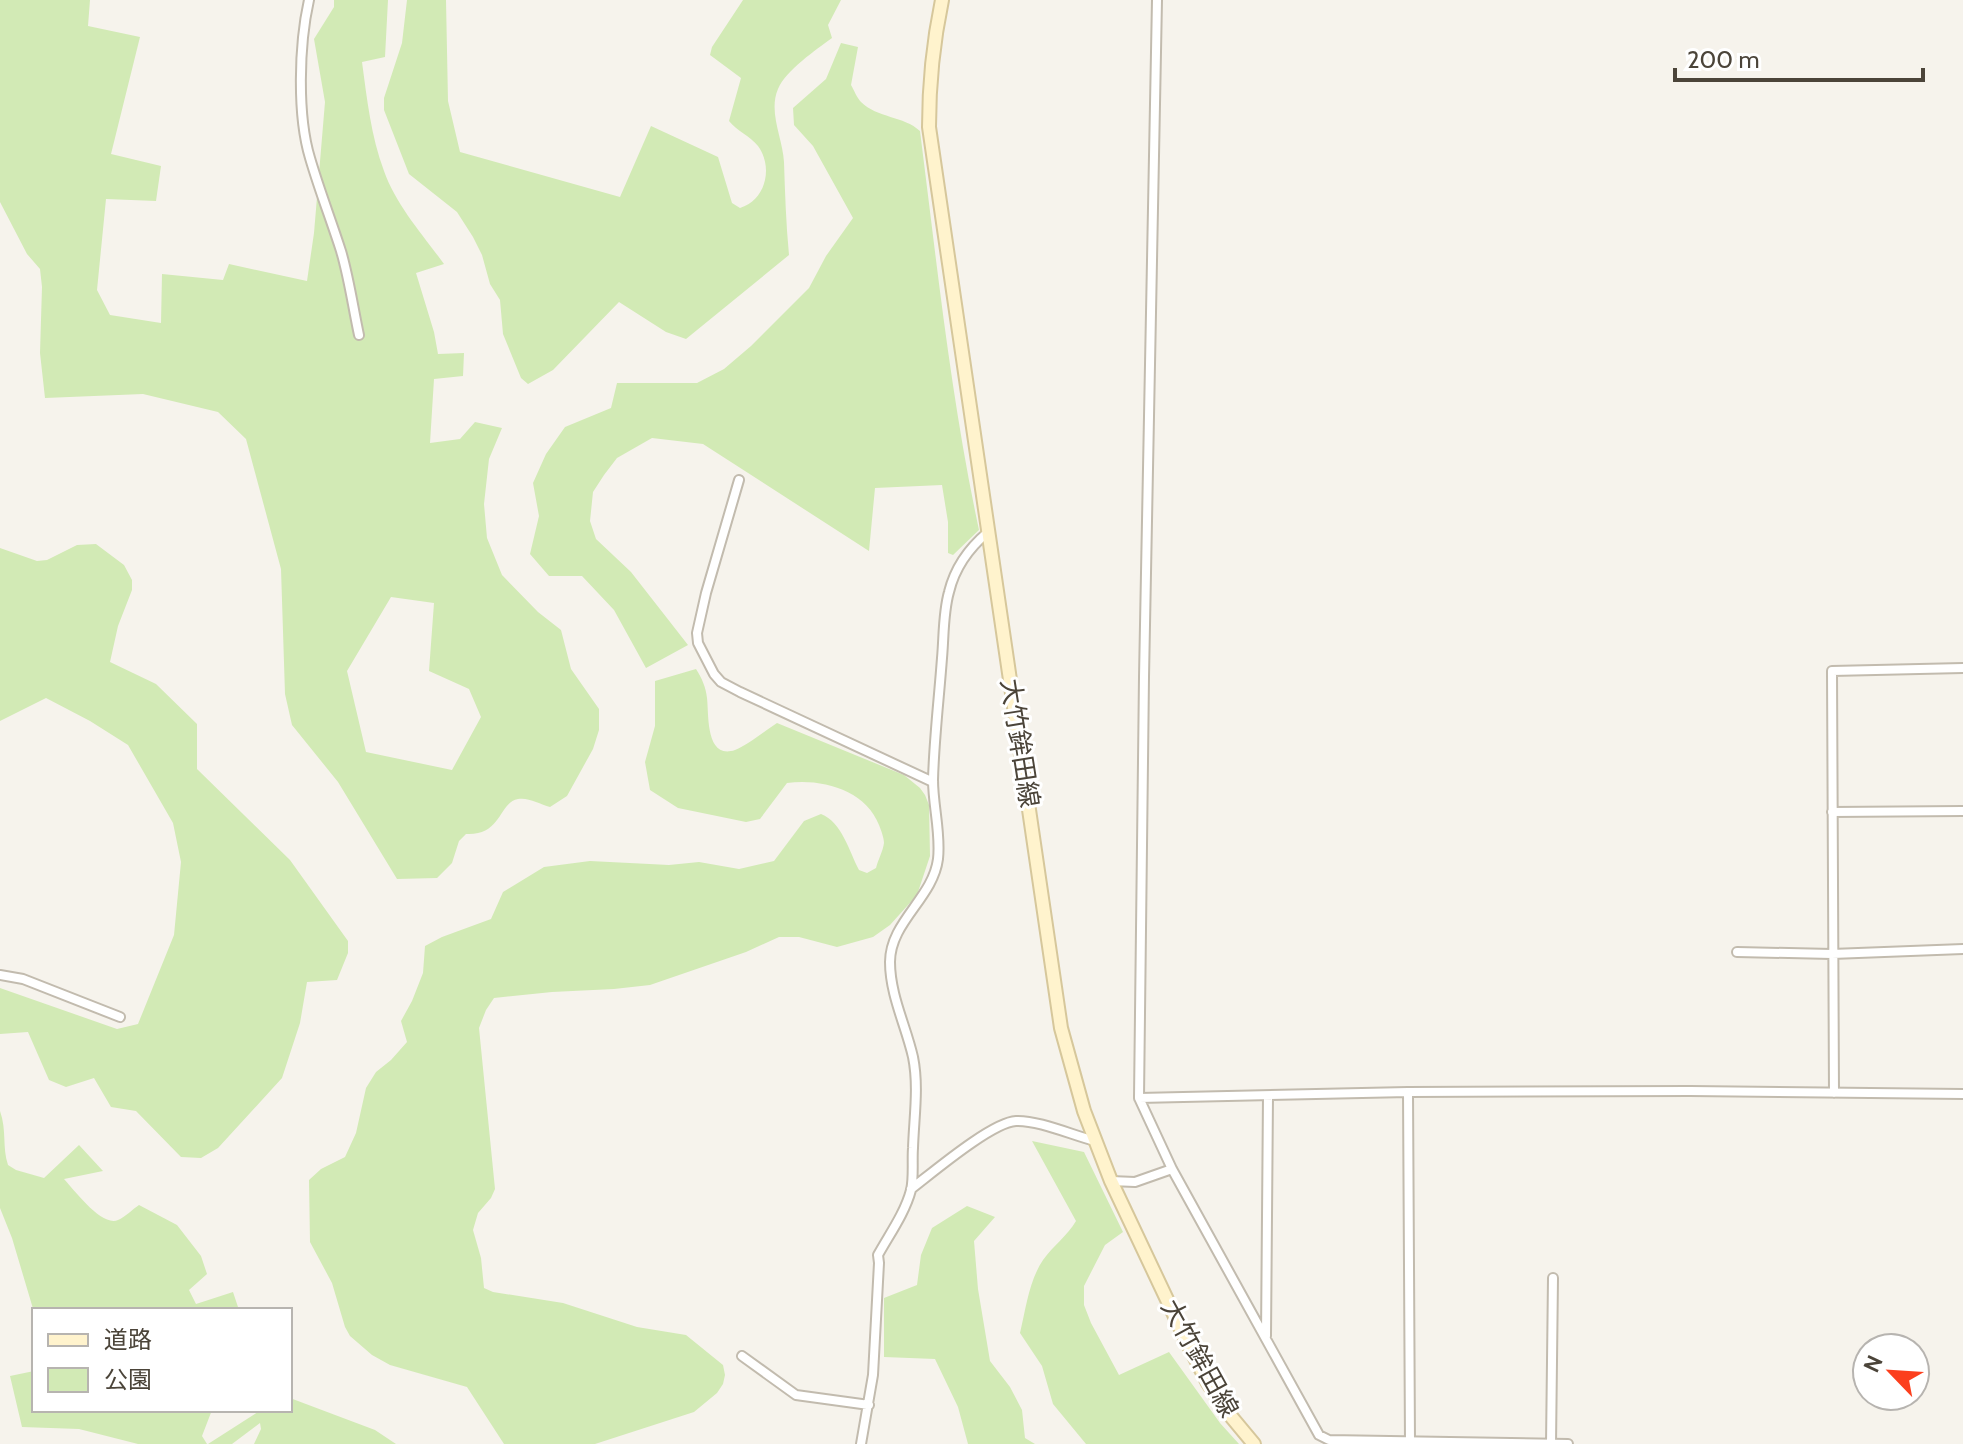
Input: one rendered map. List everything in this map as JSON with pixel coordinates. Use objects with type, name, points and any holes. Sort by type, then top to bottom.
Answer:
[{"type":"main road","name":"大竹鉾田線","points":[[942,0],[930,75],[929,127],[1061,1028],[1084,1111],[1111,1181],[1197,1363],[1224,1408],[1254,1444]]},
{"type":"street","points":[[309,0],[302,59],[302,112],[309,155],[341,253],[359,335]]},
{"type":"street","points":[[1157,0],[1139,1098],[1172,1169],[1319,1435],[1329,1440],[1568,1444]]},
{"type":"street","points":[[1145,245],[1153,232]]},
{"type":"street","points":[[739,480],[697,633],[698,643],[714,674],[725,685],[933,782]]},
{"type":"street","points":[[861,1444],[873,1375],[878,1255],[911,1189],[917,1083],[894,993],[890,959],[901,927],[932,881],[936,866],[938,840],[933,782],[948,592],[966,554],[988,532]]},
{"type":"street","points":[[1834,1093],[1832,671],[1963,668]]},
{"type":"street","points":[[1832,812],[1963,811]]},
{"type":"street","points":[[1737,952],[1832,954],[1963,949]]},
{"type":"street","points":[[0,975],[23,979],[120,1017]]},
{"type":"street","points":[[1139,1098],[1408,1092],[1963,1094]]},
{"type":"street","points":[[1408,1092],[1410,1441]]},
{"type":"street","points":[[1266,1336],[1268,1096]]},
{"type":"street","points":[[911,1189],[968,1145],[1013,1121],[1032,1123],[1095,1141]]},
{"type":"street","points":[[1111,1181],[1135,1182],[1172,1169]]},
{"type":"street","points":[[1551,1444],[1553,1278]]},
{"type":"street","points":[[742,1356],[796,1395],[869,1405]]},
{"type":"green space","points":[[0,0],[90,0],[88,26],[140,37],[111,154],[161,166],[156,201],[106,199],[97,290],[110,315],[161,323],[162,274],[223,280],[229,264],[307,281],[325,102],[314,39],[334,7],[334,0],[388,0],[385,57],[362,62],[373,131],[384,171],[395,196],[444,264],[416,273],[438,354],[464,353],[463,376],[434,379],[430,443],[460,439],[475,422],[502,428],[489,459],[484,504],[487,538],[502,575],[538,612],[561,630],[571,669],[599,709],[599,730],[593,749],[567,796],[550,807],[526,799],[512,801],[487,830],[466,834],[459,841],[452,863],[437,878],[397,879],[338,782],[292,725],[285,694],[281,569],[246,439],[218,412],[143,394],[45,398],[40,353],[40,269],[27,254],[0,202]],"holes":[[[391,597],[434,603],[429,671],[469,689],[481,717],[452,770],[366,752],[347,671]]]},
{"type":"green space","points":[[407,0],[446,0],[448,101],[460,152],[620,197],[651,126],[718,157],[732,203],[740,208],[749,204],[761,191],[765,164],[758,146],[729,121],[741,78],[710,55],[712,47],[743,0],[841,0],[828,25],[832,38],[788,75],[775,98],[775,116],[784,162],[789,255],[686,339],[666,332],[619,302],[553,370],[528,384],[521,378],[503,334],[500,300],[490,284],[473,237],[457,212],[409,174],[384,110],[384,98],[402,43]]},
{"type":"green space","points":[[841,43],[858,47],[851,85],[861,102],[920,131],[953,382],[979,530],[953,555],[948,553],[948,522],[942,485],[875,488],[869,551],[703,444],[652,438],[617,458],[604,475],[593,492],[590,521],[596,539],[631,572],[688,645],[646,668],[614,610],[582,576],[549,576],[530,554],[539,516],[533,483],[546,454],[565,427],[611,408],[617,383],[697,383],[724,369],[809,288],[826,256],[853,218],[813,146],[794,125],[793,108],[826,79]]},
{"type":"green space","points":[[96,544],[124,565],[132,580],[132,590],[118,626],[110,662],[156,684],[197,724],[197,769],[290,860],[348,941],[348,953],[337,980],[307,982],[300,1023],[282,1078],[218,1148],[201,1158],[181,1157],[136,1111],[111,1107],[94,1078],[66,1087],[49,1080],[28,1032],[0,1034],[0,988],[117,1029],[138,1024],[174,935],[181,862],[173,823],[128,745],[46,698],[0,721],[0,548],[37,561],[47,560],[77,545]]},
{"type":"green space","points":[[696,669],[705,687],[710,734],[718,748],[735,750],[777,723],[904,775],[920,788],[929,805],[930,856],[917,895],[890,925],[873,937],[837,947],[799,937],[779,937],[746,952],[650,985],[494,998],[479,1028],[495,1189],[478,1213],[473,1230],[481,1258],[484,1288],[563,1303],[637,1327],[686,1335],[723,1365],[725,1375],[717,1393],[694,1412],[595,1444],[504,1444],[467,1387],[390,1365],[372,1355],[350,1336],[332,1283],[310,1242],[309,1180],[321,1169],[345,1157],[356,1133],[366,1088],[376,1072],[407,1042],[401,1021],[423,973],[425,946],[491,919],[503,892],[544,867],[590,861],[669,865],[699,862],[739,869],[774,861],[804,821],[821,814],[840,830],[859,870],[867,873],[876,868],[884,843],[879,825],[864,803],[841,789],[814,783],[787,783],[760,819],[746,822],[678,808],[650,790],[645,762],[655,726],[655,681]]},
{"type":"green space","points":[[0,1111],[8,1165],[44,1178],[79,1145],[103,1171],[64,1179],[82,1199],[97,1213],[112,1221],[121,1219],[139,1205],[177,1225],[201,1256],[207,1274],[189,1290],[196,1304],[233,1292],[238,1308],[33,1308],[0,1208]]},
{"type":"green space","points":[[1032,1141],[1084,1152],[1123,1232],[1105,1245],[1084,1286],[1084,1305],[1091,1323],[1119,1375],[1169,1352],[1220,1423],[1239,1444],[1086,1444],[1053,1404],[1042,1366],[1020,1333],[1028,1295],[1038,1268],[1076,1221]]},
{"type":"green space","points":[[967,1206],[995,1217],[974,1241],[990,1361],[1010,1387],[1022,1410],[1025,1438],[1035,1444],[968,1444],[958,1407],[935,1359],[884,1357],[884,1298],[917,1285],[921,1255],[932,1228]]},
{"type":"green space","points":[[32,1371],[32,1412],[211,1412],[202,1436],[207,1444],[138,1444],[79,1429],[22,1427],[10,1376]]},
{"type":"green space","points":[[292,1399],[375,1430],[396,1444],[254,1444],[261,1429],[260,1423],[232,1444],[208,1444],[258,1412],[292,1412]]}]
